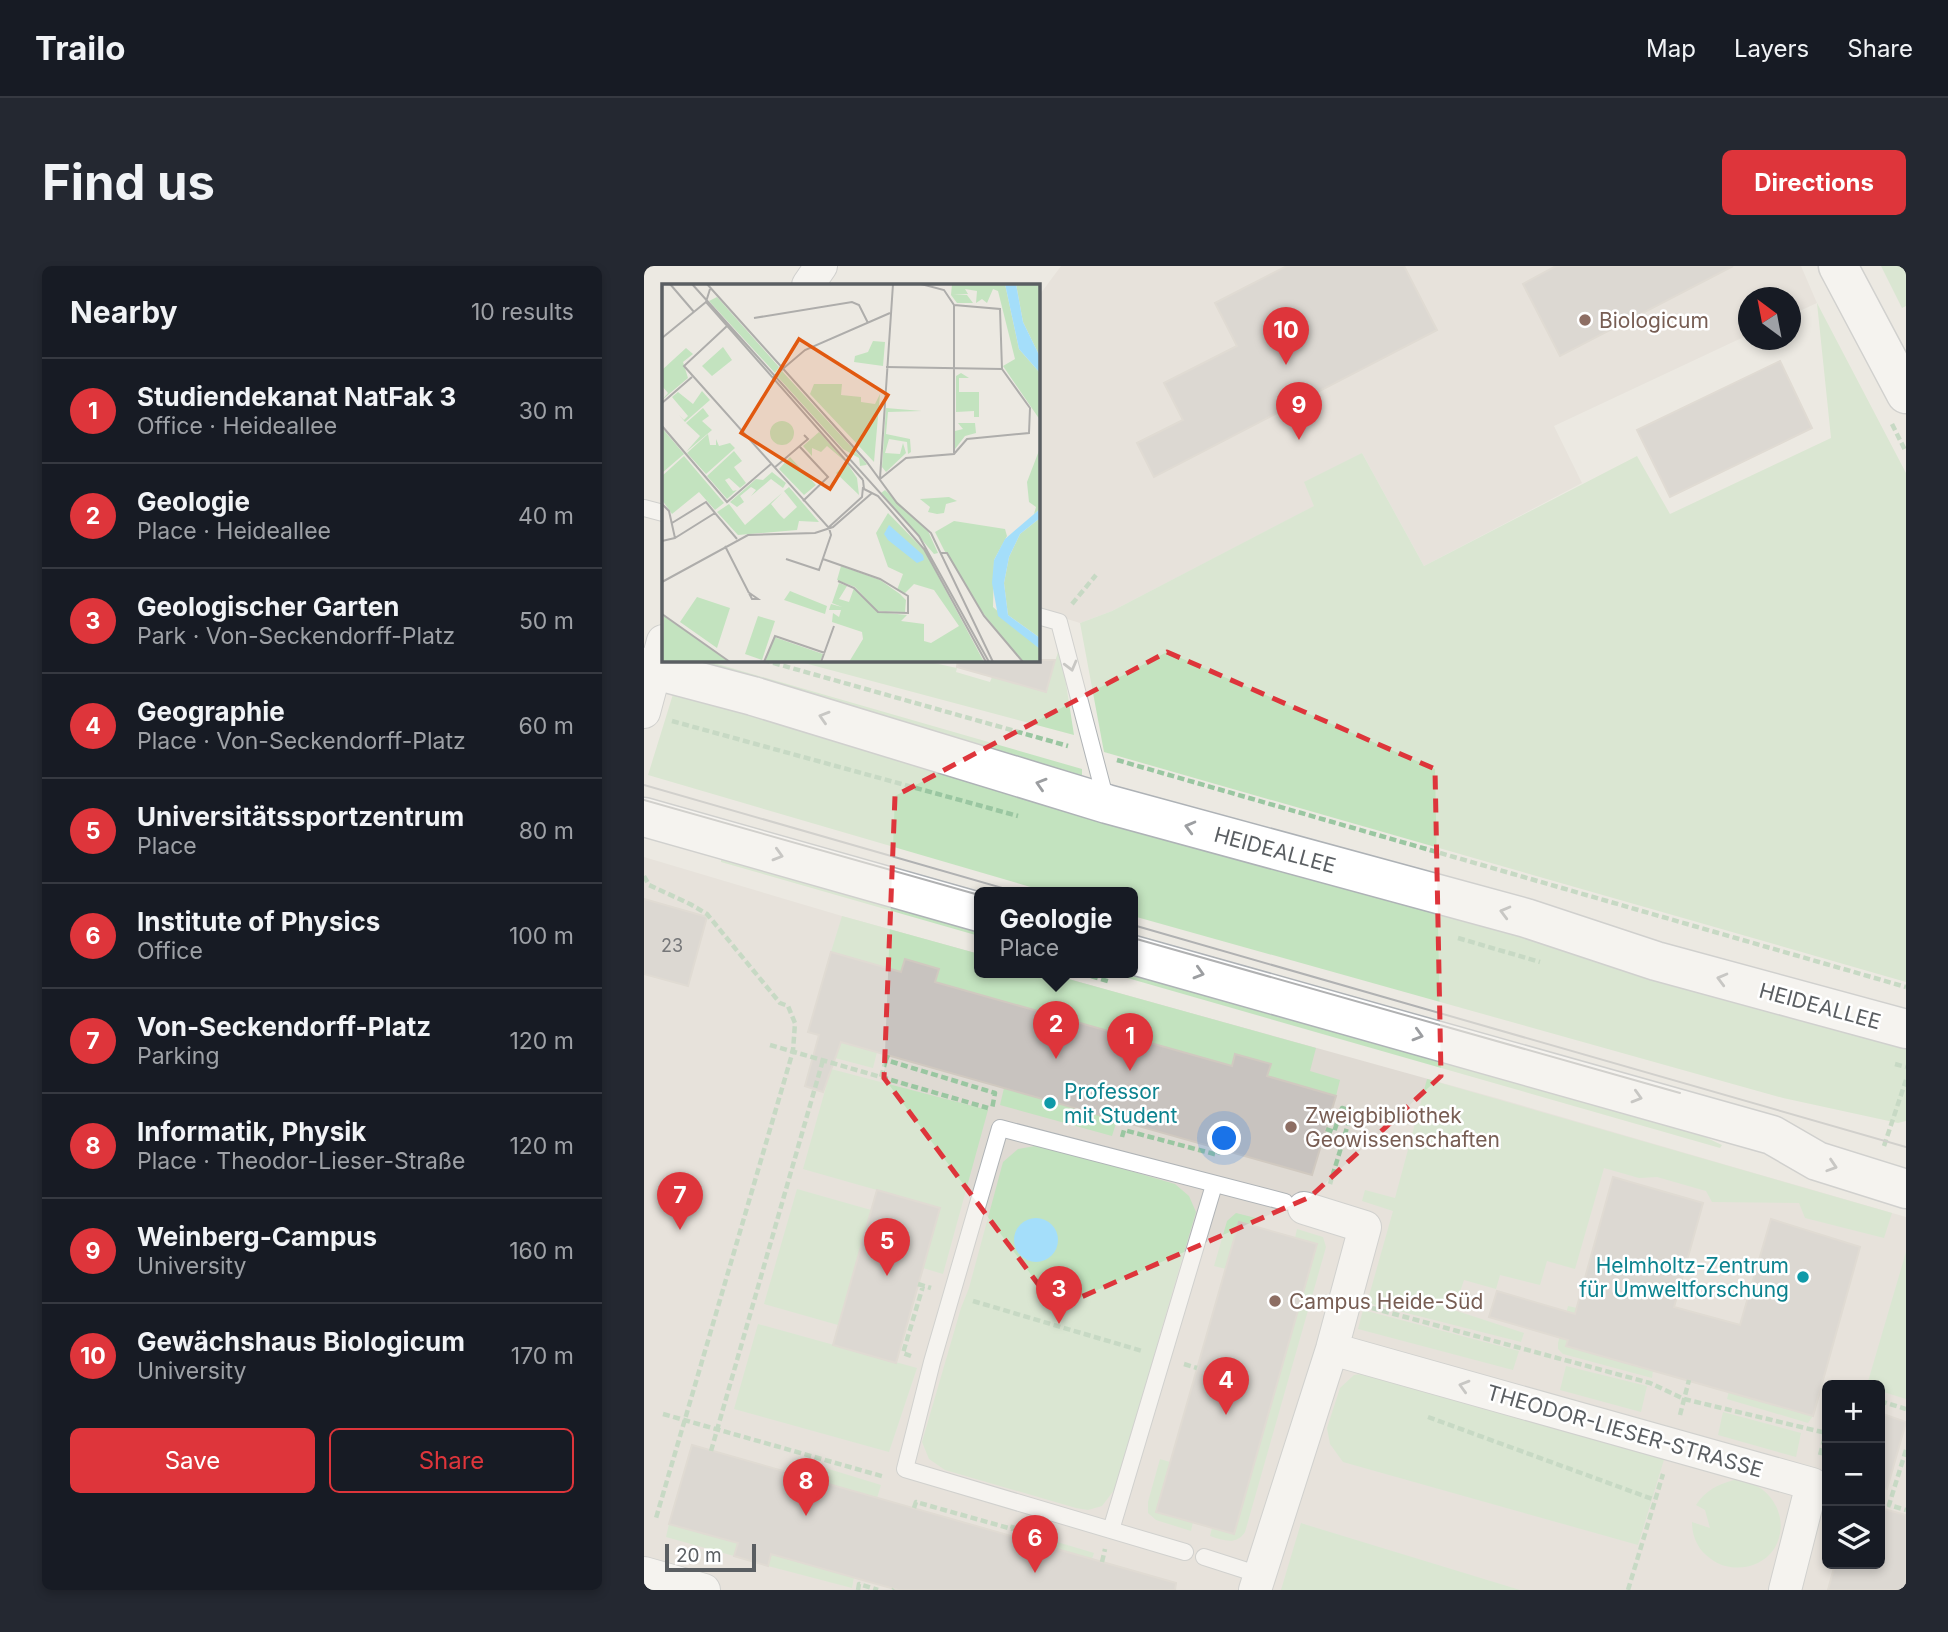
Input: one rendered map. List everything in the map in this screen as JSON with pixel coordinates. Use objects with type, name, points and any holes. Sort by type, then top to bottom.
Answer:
[{"type":"main road","points":[[1838,266],[1906,394]]},
{"type":"main road","name":"HEIDEALLEE","points":[[654,660],[753,696],[1107,804],[1526,918],[1656,961],[1906,1029]]},
{"type":"main road","points":[[644,817],[974,911]]},
{"type":"main road","points":[[1138,956],[1772,1135],[1816,1161],[1890,1184]]},
{"type":"street","points":[[809,284],[821,266]]},
{"type":"street","points":[[644,712],[654,660]]},
{"type":"street","points":[[1257,1583],[1332,1349],[1365,1227],[1294,1205]]},
{"type":"street","name":"THEODOR-LIESER-STRASSE","points":[[1332,1349],[1812,1484],[1786,1590]]},
{"type":"street","points":[[644,1573],[704,1590]]},
{"type":"lane","points":[[644,508],[662,513]]},
{"type":"lane","points":[[1040,616],[1059,622],[1107,804]]},
{"type":"lane","points":[[1185,1552],[905,1469],[1000,1128],[1294,1205]]},
{"type":"lane","points":[[1111,1530],[1170,1360],[1214,1185]]},
{"type":"lane","points":[[1204,1557],[1257,1583]]},
{"type":"path","points":[[1059,622],[1096,575]]},
{"type":"path","points":[[770,662],[1906,987]]},
{"type":"path","points":[[644,876],[649,886],[707,914],[780,1003],[788,1006],[795,1023],[793,1052],[656,1518]]},
{"type":"path","points":[[770,1045],[992,1110]]},
{"type":"path","points":[[881,1077],[887,1058],[995,1093],[992,1110],[1000,1128]]},
{"type":"path","points":[[711,1451],[823,1060]]},
{"type":"path","points":[[1890,1184],[1893,1130],[1906,1080]]},
{"type":"path","points":[[1326,1129],[1334,1132],[1342,1108],[1352,1111],[1329,1187]]},
{"type":"path","points":[[918,1284],[927,1287]]},
{"type":"path","points":[[952,1294],[1197,1368]]},
{"type":"path","points":[[1345,1300],[1650,1383],[1684,1399],[1822,1432]]},
{"type":"path","points":[[1885,1403],[1906,1409]]},
{"type":"path","points":[[663,1414],[888,1478],[905,1469]]},
{"type":"path","points":[[1428,1417],[1655,1500]]},
{"type":"path","points":[[1628,1590],[1672,1444]]},
{"type":"path","points":[[1906,1450],[1889,1505],[1906,1510]]},
{"type":"path","points":[[909,1500],[916,1502]]},
{"type":"path","points":[[858,1590],[859,1584],[878,1590]]},
{"type":"highlighted area","points":[[1167,652],[1435,769],[1441,1076],[1310,1197],[1056,1308],[884,1078],[895,796]]},
{"type":"shaded area","points":[[1061,266],[1801,266],[1817,303],[1801,310],[1801,287],[1738,287],[1738,340],[1554,426],[1582,483],[1424,566],[1362,453],[1315,506],[1112,611],[1080,623],[1040,611],[1040,294]]},
{"type":"shaded area","name":"Campus Heide-Süd","points":[[644,857],[974,953],[974,978],[1065,978],[1500,1099],[1906,1217],[1906,1590],[644,1590]]},
{"type":"green space","points":[[1881,266],[1906,266],[1906,306],[1902,308]]},
{"type":"green space","points":[[1817,303],[1906,473],[1906,982],[1104,752],[1080,623],[1112,611],[1314,506],[1304,482],[1362,453],[1424,566],[1637,456],[1670,514],[1831,438]]},
{"type":"green space","points":[[1060,645],[1074,735],[800,662],[929,662],[957,668],[956,672],[990,682],[992,677],[1046,692]]},
{"type":"green space","points":[[707,662],[710,662],[1082,769],[1082,777],[705,670]]},
{"type":"green space","points":[[674,691],[1906,1036],[1906,1121],[1898,1123],[1783,1098],[1138,917],[1138,887],[1031,887],[648,775]]},
{"type":"green space","points":[[738,858],[974,925],[974,935],[721,862]]},
{"type":"green space","points":[[842,916],[974,953],[974,978],[1065,978],[1316,1048],[1310,1071],[1340,1080],[1336,1096],[1267,1076],[1270,1064],[1236,1054],[1232,1066],[935,982],[939,969],[905,959],[901,972],[831,952]]},
{"type":"green space","points":[[1138,974],[1690,1130],[1722,1145],[1720,1148],[1127,978],[1138,978]]},
{"type":"green space","points":[[840,1042],[877,1052],[873,1068],[835,1058]]},
{"type":"green space","points":[[831,1069],[988,1110],[943,1274],[923,1268],[940,1208],[803,1169]]},
{"type":"green space","points":[[1427,1079],[1892,1213],[1884,1238],[1805,1218],[1799,1203],[1712,1202],[1706,1191],[1657,1177],[1639,1178],[1604,1168],[1575,1269],[1547,1261],[1540,1285],[1500,1275],[1496,1289],[1464,1280],[1454,1310],[1524,1333],[1521,1342],[1367,1303],[1393,1211],[1362,1201],[1365,1190],[1395,1198]]},
{"type":"green space","points":[[1004,1088],[1117,1120],[1112,1136],[1000,1105]]},
{"type":"green space","points":[[1041,1145],[1175,1184],[1189,1196],[1196,1212],[1158,1341],[1154,1369],[1118,1485],[1102,1506],[1088,1510],[945,1470],[929,1459],[922,1442],[969,1288],[1003,1162],[1018,1149]]},
{"type":"green space","points":[[797,1189],[871,1210],[838,1325],[764,1304]]},
{"type":"green space","points":[[1236,1213],[1256,1218],[1254,1226],[1239,1222],[1226,1269],[1214,1266],[1227,1221]]},
{"type":"green space","points":[[1297,1229],[1323,1237],[1326,1247],[1245,1532],[1238,1539],[1224,1540],[1210,1536],[1212,1528],[1234,1533],[1317,1244],[1295,1238]]},
{"type":"green space","points":[[1906,1252],[1906,1399],[1885,1393],[1885,1380],[1868,1380]]},
{"type":"green space","points":[[1568,1306],[1577,1308],[1567,1346],[1653,1370],[1652,1378],[1563,1354],[1558,1349],[1558,1343]]},
{"type":"green space","points":[[1363,1310],[1519,1351],[1513,1370],[1358,1329]]},
{"type":"green space","points":[[758,1324],[917,1368],[889,1452],[734,1409]]},
{"type":"green space","points":[[1566,1366],[1647,1386],[1641,1412],[1560,1390]]},
{"type":"green space","points":[[1374,1372],[1666,1453],[1638,1545],[1343,1462],[1330,1444],[1327,1428],[1340,1388],[1354,1375]]},
{"type":"green space","points":[[1729,1391],[1813,1416],[1808,1423],[1727,1399]]},
{"type":"green space","points":[[1723,1412],[1801,1433],[1796,1457],[1718,1435]]},
{"type":"green space","points":[[796,1459],[881,1485],[877,1498],[792,1474]]},
{"type":"green space","points":[[1160,1459],[1170,1462],[1156,1512],[1193,1522],[1191,1531],[1156,1520],[1148,1513],[1148,1502]]},
{"type":"green space","points":[[1734,1480],[1758,1486],[1767,1494],[1779,1514],[1781,1525],[1774,1549],[1768,1556],[1753,1565],[1735,1568],[1718,1563],[1706,1555],[1699,1547],[1692,1528],[1692,1522],[1710,1528],[1705,1510],[1696,1505],[1712,1489]]},
{"type":"green space","points":[[1301,1523],[1307,1525],[1520,1590],[1281,1590]]},
{"type":"green space","points":[[669,1524],[738,1543],[734,1556],[666,1537]]},
{"type":"green space","points":[[1020,1531],[1094,1553],[1092,1559],[1017,1538]]},
{"type":"green space","points":[[771,1554],[854,1577],[852,1588],[768,1566]]},
{"type":"water","points":[[1036,1218],[1051,1225],[1058,1240],[1051,1255],[1036,1262],[1021,1255],[1014,1240],[1021,1225]]},
{"type":"building","points":[[1287,266],[1404,266],[1437,330],[1154,477],[1137,443],[1183,420],[1164,383],[1237,346],[1215,303]]},
{"type":"building","name":"Biologicum","points":[[1556,266],[1733,266],[1560,356],[1523,284]]},
{"type":"building","points":[[1780,361],[1812,428],[1670,497],[1637,430]]},
{"type":"building","points":[[1055,660],[1046,692],[957,667],[958,662]]},
{"type":"building","points":[[644,899],[707,917],[688,986],[644,974]]},
{"type":"building","points":[[831,952],[901,972],[905,959],[939,969],[935,982],[1232,1066],[1235,1054],[1271,1064],[1267,1076],[1336,1096],[1312,1175],[841,1042],[823,1092],[805,1086],[819,1035],[808,1032]]},
{"type":"building","name":"Helmholtz-Zentrum für Umweltforschung","points":[[1613,1177],[1703,1203],[1674,1307],[1740,1325],[1771,1219],[1860,1247],[1813,1416],[1566,1346],[1568,1340],[1489,1317],[1497,1291],[1575,1314]]},
{"type":"building","points":[[877,1190],[940,1208],[896,1363],[833,1345]]},
{"type":"building","points":[[1239,1222],[1317,1244],[1234,1534],[1156,1512]]},
{"type":"building","points":[[1885,1415],[1906,1422],[1885,1489]]},
{"type":"building","points":[[692,1445],[1176,1583],[1175,1590],[898,1590],[771,1554],[768,1566],[734,1556],[738,1543],[669,1524]]},
{"type":"building","points":[[1885,1509],[1906,1515],[1906,1590],[1828,1590],[1834,1569],[1885,1569]]},
{"type":"tram line","points":[[644,785],[999,887]]},
{"type":"tram line","points":[[644,800],[974,894]]},
{"type":"tram line","points":[[1138,926],[1906,1147]]},
{"type":"tram line","points":[[1138,939],[1680,1093]]},
{"type":"place","name":"Biologicum","points":[[1585,320]]},
{"type":"place","name":"Gewächshaus Biologicum","points":[[1286,365]]},
{"type":"place","name":"Weinberg-Campus","points":[[1299,440]]},
{"type":"place","name":"Geologie","points":[[1056,1059]]},
{"type":"place","name":"Studiendekanat NatFak 3","points":[[1130,1071]]},
{"type":"place","name":"Professor mit Student","points":[[1050,1103]]},
{"type":"place","name":"Zweigbibliothek Geowissenschaften","points":[[1291,1127]]},
{"type":"place","name":"Von-Seckendorff-Platz","points":[[680,1230]]},
{"type":"place","name":"Universitätssportzentrum","points":[[887,1276]]},
{"type":"place","name":"Helmholtz-Zentrum für Umweltforschung","points":[[1803,1277]]},
{"type":"place","name":"Campus Heide-Süd","points":[[1275,1301]]},
{"type":"place","name":"Geologischer Garten","points":[[1059,1324]]},
{"type":"place","name":"Geographie","points":[[1226,1415]]},
{"type":"place","name":"Informatik, Physik","points":[[806,1516]]},
{"type":"place","name":"Institute of Physics","points":[[1035,1573]]}]
